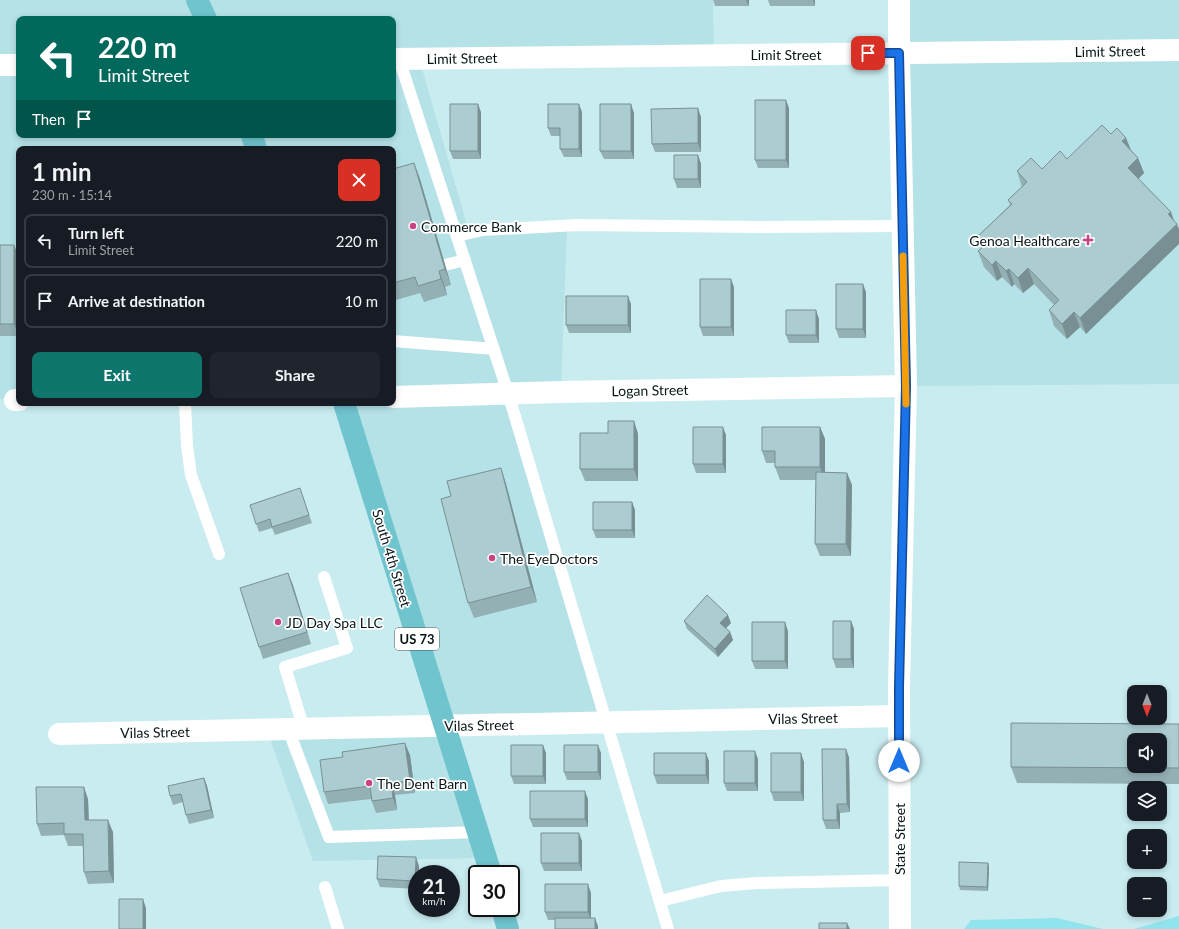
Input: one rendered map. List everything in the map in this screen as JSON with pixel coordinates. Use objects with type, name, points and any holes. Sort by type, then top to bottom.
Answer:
[{"type":"highway","points":[[197,0],[205,16]]},
{"type":"highway","name":"South 4th Street","points":[[345,406],[488,865]]},
{"type":"highway","points":[[505,917],[508,929]]},
{"type":"street","name":"State Street","points":[[899,0],[906,386],[899,716],[900,929]]},
{"type":"street","name":"Limit Street","points":[[396,59],[1179,50]]},
{"type":"street","points":[[0,65],[16,65]]},
{"type":"street","name":"Logan Street","points":[[396,396],[906,386]]},
{"type":"street","name":"Vilas Street","points":[[59,734],[899,716]]},
{"type":"lane","points":[[396,59],[457,236],[508,393],[668,929]]},
{"type":"lane","points":[[457,236],[483,230],[578,224],[758,227],[903,226]]},
{"type":"lane","points":[[445,265],[465,260]]},
{"type":"lane","points":[[396,341],[494,349]]},
{"type":"lane","points":[[185,406],[187,446],[191,475],[218,554]]},
{"type":"lane","points":[[324,577],[347,648],[285,667],[296,729],[330,837],[478,832]]},
{"type":"lane","points":[[660,901],[722,886],[757,883],[900,880]]},
{"type":"lane","points":[[325,887],[338,929]]},
{"type":"shaded area","points":[[0,0],[713,0],[714,55],[419,58],[467,225],[505,228],[567,226],[561,392],[508,393],[606,722],[445,726],[486,858],[313,861],[267,730],[444,726],[345,406],[396,406],[396,146],[16,146],[16,399],[0,399]]},
{"type":"shaded area","points":[[899,0],[1179,0],[1179,384],[906,386]]},
{"type":"shaded area","points":[[1179,916],[1179,929],[1134,929]]},
{"type":"shaded area","points":[[1057,918],[1103,929],[964,929],[971,920]]},
{"type":"building","points":[[755,100],[786,100],[786,160],[755,160]]},
{"type":"building","points":[[450,104],[478,104],[478,151],[450,151]]},
{"type":"building","points":[[548,104],[579,104],[579,149],[560,149],[560,128],[548,128]]},
{"type":"building","points":[[600,104],[631,104],[631,151],[600,151]]},
{"type":"building","points":[[698,108],[698,143],[652,144],[651,109]]},
{"type":"building","name":"Genoa Healthcare","points":[[1102,125],[1111,134],[1117,128],[1126,138],[1122,141],[1138,158],[1128,168],[1171,212],[1168,214],[1177,224],[1080,318],[1074,312],[1062,324],[1049,310],[1059,300],[1028,268],[1018,278],[1009,269],[1006,271],[996,261],[992,265],[978,251],[985,245],[977,237],[1012,204],[1008,200],[1027,182],[1017,171],[1031,158],[1042,169],[1060,151],[1067,159]]},
{"type":"building","points":[[674,155],[698,155],[698,179],[674,179]]},
{"type":"building","name":"Commerce Bank","points":[[414,163],[445,269],[439,271],[441,279],[418,286],[415,277],[396,282],[396,168]]},
{"type":"building","points":[[0,245],[14,245],[14,324],[0,324]]},
{"type":"building","points":[[700,279],[731,279],[731,327],[700,327]]},
{"type":"building","points":[[836,284],[863,284],[863,329],[836,329]]},
{"type":"building","points":[[566,296],[628,296],[628,325],[566,325]]},
{"type":"building","points":[[786,310],[816,310],[816,335],[786,335]]},
{"type":"building","points":[[608,421],[634,421],[634,469],[580,469],[580,433],[608,433]]},
{"type":"building","points":[[693,427],[723,427],[723,464],[693,464]]},
{"type":"building","points":[[762,427],[820,427],[820,467],[775,467],[775,451],[762,451]]},
{"type":"building","name":"The EyeDoctors","points":[[501,468],[531,587],[468,603],[441,499],[451,496],[447,481]]},
{"type":"building","points":[[816,472],[847,473],[846,544],[815,544]]},
{"type":"building","points":[[300,488],[309,515],[272,527],[270,519],[256,524],[250,505]]},
{"type":"building","points":[[593,502],[632,502],[632,530],[593,530]]},
{"type":"building","name":"JD Day Spa LLC","points":[[288,573],[307,632],[259,647],[240,588]]},
{"type":"building","points":[[707,595],[728,615],[720,623],[730,632],[715,649],[684,621]]},
{"type":"building","points":[[833,621],[851,621],[851,659],[833,659]]},
{"type":"building","points":[[752,622],[785,622],[785,661],[752,661]]},
{"type":"building","points":[[1011,723],[1127,724],[1127,725],[1179,724],[1179,768],[1167,768],[1167,733],[1127,733],[1127,768],[1011,767]]},
{"type":"building","name":"The Dent Barn","points":[[405,743],[410,781],[391,783],[393,798],[372,801],[370,786],[324,792],[320,760],[343,757],[342,752]]},
{"type":"building","points":[[511,745],[543,745],[543,776],[511,776]]},
{"type":"building","points":[[564,745],[598,745],[598,772],[564,772]]},
{"type":"building","points":[[822,749],[846,749],[847,804],[837,804],[837,820],[823,820]]},
{"type":"building","points":[[724,751],[755,751],[755,783],[724,783]]},
{"type":"building","points":[[654,753],[706,753],[706,775],[654,775]]},
{"type":"building","points":[[771,753],[801,753],[801,792],[771,792]]},
{"type":"building","points":[[204,778],[211,810],[186,815],[181,794],[170,796],[168,786]]},
{"type":"building","points":[[36,787],[84,787],[85,820],[108,820],[109,871],[84,872],[83,834],[64,834],[64,823],[37,824]]},
{"type":"building","points":[[530,791],[585,791],[585,819],[530,819]]},
{"type":"building","points":[[541,833],[579,833],[579,863],[541,863]]},
{"type":"building","points":[[378,856],[416,857],[416,865],[408,865],[408,881],[377,879]]},
{"type":"building","points":[[959,862],[988,863],[987,887],[959,886]]},
{"type":"building","points":[[545,884],[588,884],[588,912],[545,912]]},
{"type":"building","points":[[119,899],[143,899],[143,929],[119,929]]},
{"type":"building","points":[[555,918],[595,918],[595,929],[555,929]]},
{"type":"building","points":[[819,923],[847,923],[847,929],[819,929]]},
{"type":"slow traffic","points":[[903,256],[906,404]]},
{"type":"place","name":"Commerce Bank","points":[[413,226]]},
{"type":"place","name":"Genoa Healthcare","points":[[1088,240]]},
{"type":"place","name":"The EyeDoctors","points":[[492,558]]},
{"type":"place","name":"JD Day Spa LLC","points":[[278,622]]},
{"type":"place","name":"The Dent Barn","points":[[369,783]]},
{"type":"route","points":[[868,53],[899,53],[906,386],[899,687],[899,761]]}]
